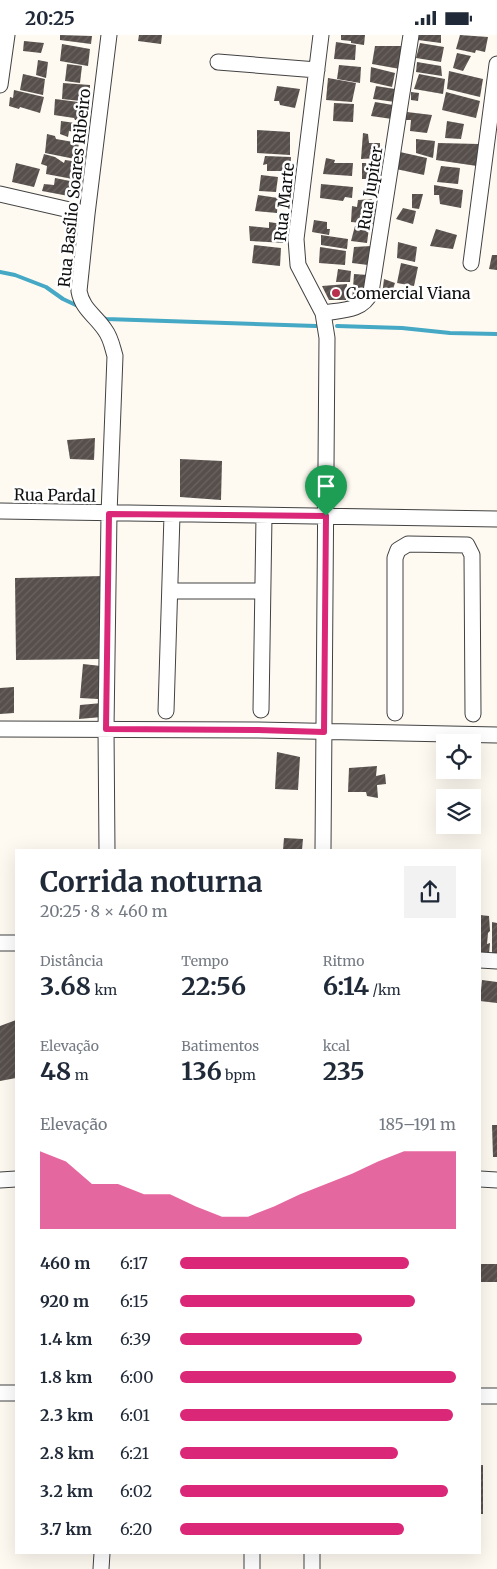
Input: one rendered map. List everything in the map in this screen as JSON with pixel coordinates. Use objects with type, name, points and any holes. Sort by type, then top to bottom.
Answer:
[{"type":"street","points":[[0,85],[7,35]]},
{"type":"street","name":"Rua Basílio Soares Ribeiro","points":[[106,849],[109,514],[114,356],[111,340],[104,328],[80,300],[79,291],[86,214],[109,35]]},
{"type":"street","name":"Rua Marte","points":[[321,35],[296,239],[296,253],[298,265],[324,313],[327,338],[323,849]]},
{"type":"street","name":"Rua Jupiter","points":[[324,313],[359,306],[367,301],[371,292],[411,35]]},
{"type":"street","points":[[218,62],[317,70]]},
{"type":"street","points":[[471,263],[494,120],[497,64]]},
{"type":"street","points":[[0,194],[86,214]]},
{"type":"street","name":"Rua Pardal","points":[[0,511],[497,519]]},
{"type":"street","points":[[166,711],[172,515]]},
{"type":"street","points":[[261,710],[264,516]]},
{"type":"street","points":[[453,545],[454,518]]},
{"type":"street","points":[[418,519],[418,545]]},
{"type":"street","points":[[394,713],[394,557],[398,550],[408,544],[467,545],[472,555],[473,714]]},
{"type":"street","points":[[171,591],[262,591]]},
{"type":"street","points":[[0,729],[258,730],[497,735]]},
{"type":"street","points":[[0,943],[15,943]]},
{"type":"street","points":[[481,960],[497,961]]},
{"type":"street","points":[[0,1180],[15,1179]]},
{"type":"street","points":[[481,1179],[497,1180]]},
{"type":"street","points":[[0,1393],[15,1393]]},
{"type":"street","points":[[481,1396],[497,1396]]},
{"type":"street","points":[[102,1554],[102,1569]]},
{"type":"street","points":[[252,1554],[252,1569]]},
{"type":"street","points":[[312,1554],[312,1569]]},
{"type":"building","points":[[60,35],[92,36],[91,44],[60,40]]},
{"type":"building","points":[[139,35],[162,35],[161,44],[138,41]]},
{"type":"building","points":[[341,35],[365,35],[364,45],[341,40]]},
{"type":"building","points":[[419,35],[441,35],[441,43],[418,40]]},
{"type":"building","points":[[460,35],[488,37],[485,52],[476,50],[475,53],[456,49]]},
{"type":"building","points":[[24,41],[44,43],[41,53],[23,51]]},
{"type":"building","points":[[336,42],[356,45],[355,60],[334,59]]},
{"type":"building","points":[[420,43],[444,47],[441,62],[416,58]]},
{"type":"building","points":[[62,44],[90,49],[88,66],[60,61]]},
{"type":"building","points":[[375,46],[402,46],[400,69],[372,64]]},
{"type":"building","points":[[457,53],[471,56],[463,71],[453,68]]},
{"type":"building","points":[[38,60],[48,62],[46,78],[36,75]]},
{"type":"building","points":[[417,62],[441,66],[442,76],[416,72]]},
{"type":"building","points":[[67,64],[82,66],[80,83],[65,81]]},
{"type":"building","points":[[339,65],[361,67],[360,83],[337,79]]},
{"type":"building","points":[[371,67],[395,73],[392,87],[370,82]]},
{"type":"building","points":[[449,71],[483,79],[480,97],[447,89]]},
{"type":"building","points":[[23,74],[45,79],[43,95],[20,90]]},
{"type":"building","points":[[419,74],[445,79],[443,94],[414,89]]},
{"type":"building","points":[[328,78],[356,83],[352,102],[326,100]]},
{"type":"building","points":[[63,83],[90,85],[90,93],[92,93],[90,102],[62,99]]},
{"type":"building","points":[[277,86],[300,89],[295,108],[280,105],[279,101],[274,101]]},
{"type":"building","points":[[376,86],[395,89],[395,102],[373,99]]},
{"type":"building","points":[[14,90],[44,97],[40,113],[9,106],[10,97],[13,98]]},
{"type":"building","points":[[411,92],[419,93],[418,101],[411,100]]},
{"type":"building","points":[[446,92],[480,101],[476,118],[442,110]]},
{"type":"building","points":[[55,99],[86,103],[85,120],[75,120],[74,118],[54,115]]},
{"type":"building","points":[[375,102],[393,105],[392,119],[371,116]]},
{"type":"building","points":[[334,103],[354,104],[353,122],[333,121]]},
{"type":"building","points":[[407,112],[432,115],[427,133],[410,131],[411,120],[405,120]]},
{"type":"building","points":[[61,121],[82,124],[81,133],[69,131],[68,137],[60,134]]},
{"type":"building","points":[[447,121],[464,124],[461,139],[445,138]]},
{"type":"building","points":[[257,130],[290,132],[290,155],[257,153]]},
{"type":"building","points":[[363,133],[368,134],[369,143],[380,143],[380,158],[361,159]]},
{"type":"building","points":[[47,134],[55,136],[56,139],[79,143],[78,149],[86,151],[85,161],[45,153]]},
{"type":"building","points":[[416,139],[435,141],[433,158],[416,153]]},
{"type":"building","points":[[438,143],[479,144],[477,166],[436,160]]},
{"type":"building","points":[[400,152],[427,158],[424,175],[396,169]]},
{"type":"building","points":[[44,154],[55,157],[64,163],[65,160],[79,162],[77,168],[79,169],[78,180],[46,174],[47,166],[41,164]]},
{"type":"building","points":[[265,156],[291,157],[290,171],[267,171],[267,164],[263,165]]},
{"type":"building","points":[[326,158],[335,160],[334,163],[353,163],[352,176],[323,174]]},
{"type":"building","points":[[16,163],[40,169],[34,187],[12,182]]},
{"type":"building","points":[[362,163],[379,163],[379,179],[362,179]]},
{"type":"building","points":[[441,166],[460,168],[458,184],[437,182]]},
{"type":"building","points":[[261,175],[278,177],[276,192],[259,191]]},
{"type":"building","points":[[55,178],[75,182],[74,197],[42,191],[44,184],[54,185]]},
{"type":"building","points":[[321,184],[353,187],[352,198],[345,197],[343,201],[320,198]]},
{"type":"building","points":[[434,185],[463,190],[461,208],[440,204],[439,195],[434,195]]},
{"type":"building","points":[[412,194],[423,194],[419,209],[412,208]]},
{"type":"building","points":[[258,195],[278,198],[277,213],[255,211]]},
{"type":"building","points":[[372,199],[376,211],[374,224],[351,222],[352,206],[357,207],[358,200]]},
{"type":"building","points":[[403,208],[416,211],[413,224],[396,219]]},
{"type":"building","points":[[314,220],[327,222],[327,229],[330,229],[329,235],[312,232]]},
{"type":"building","points":[[269,222],[288,225],[286,243],[250,241],[249,226],[269,228]]},
{"type":"building","points":[[355,226],[369,228],[367,243],[351,241]]},
{"type":"building","points":[[436,229],[457,235],[453,249],[430,246]]},
{"type":"building","points":[[321,235],[348,239],[347,249],[321,245]]},
{"type":"building","points":[[398,242],[417,247],[415,262],[397,258]]},
{"type":"building","points":[[254,245],[281,248],[280,266],[252,263]]},
{"type":"building","points":[[371,246],[368,265],[352,263],[354,247]]},
{"type":"building","points":[[320,247],[346,251],[345,265],[319,263]]},
{"type":"building","points":[[492,255],[497,255],[497,270],[489,269]]},
{"type":"building","points":[[401,263],[418,267],[414,286],[397,283]]},
{"type":"building","points":[[338,269],[351,271],[350,282],[336,282]]},
{"type":"building","points":[[354,274],[368,275],[368,293],[352,301]]},
{"type":"building","points":[[384,279],[395,283],[391,295],[382,295]]},
{"type":"building","name":"Comercial Viana","points":[[347,284],[346,300],[329,300],[322,286]]},
{"type":"building","points":[[95,438],[94,460],[70,459],[67,440]]},
{"type":"building","points":[[180,459],[222,461],[221,500],[180,497]]},
{"type":"building","points":[[104,576],[101,659],[16,660],[15,578]]},
{"type":"building","points":[[83,664],[101,666],[98,699],[80,698]]},
{"type":"building","points":[[14,687],[14,713],[0,714],[0,688]]},
{"type":"building","points":[[102,703],[102,717],[79,719],[80,705]]},
{"type":"building","points":[[277,752],[300,757],[298,790],[275,789]]},
{"type":"building","points":[[377,766],[376,776],[385,774],[386,784],[377,785],[378,798],[367,796],[366,792],[348,792],[349,768]]},
{"type":"building","points":[[284,838],[303,839],[302,849],[283,849]]},
{"type":"building","points":[[481,915],[489,916],[490,931],[487,944],[490,943],[489,954],[481,953]]},
{"type":"building","points":[[492,922],[497,923],[497,954],[492,955]]},
{"type":"building","points":[[482,980],[497,982],[497,1003],[481,1001]]},
{"type":"building","points":[[15,1020],[15,1078],[0,1081],[0,1026]]},
{"type":"building","points":[[492,1125],[497,1125],[497,1157],[493,1157]]},
{"type":"building","points":[[481,1264],[497,1264],[497,1282],[481,1282]]},
{"type":"building","points":[[481,1465],[483,1465],[483,1514],[481,1514]]},
{"type":"waterway","points":[[0,272],[15,275],[46,287],[63,299],[80,307]]},
{"type":"waterway","points":[[102,317],[106,319],[316,326]]},
{"type":"waterway","points":[[337,326],[497,334]]},
{"type":"place","name":"Comercial Viana","points":[[336,293]]},
{"type":"route","points":[[109,514],[326,516],[324,732],[106,729],[109,514]]}]
